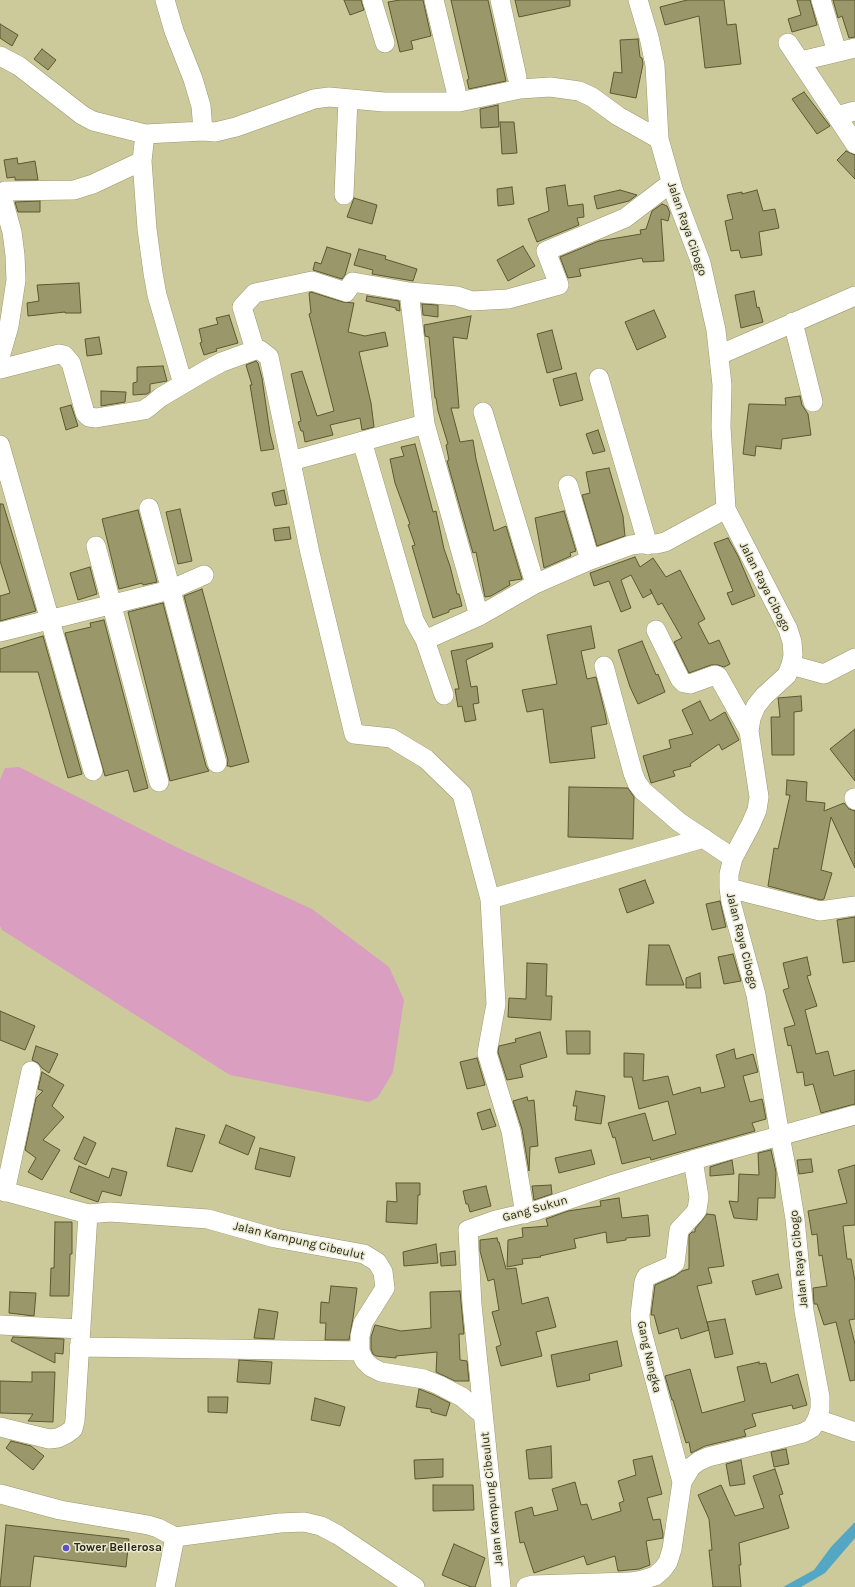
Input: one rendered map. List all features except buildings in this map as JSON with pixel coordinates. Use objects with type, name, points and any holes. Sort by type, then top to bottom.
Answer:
[{"type":"street","points":[[165,0],[174,31],[193,79],[201,106],[203,131]]},
{"type":"street","points":[[372,0],[385,43]]},
{"type":"street","points":[[434,0],[456,91]]},
{"type":"street","points":[[500,0],[517,77]]},
{"type":"street","name":"Jalan Raya Cibogo","points":[[638,0],[649,37],[655,65],[659,139],[671,183],[701,263],[716,330],[722,385],[721,427],[726,509],[788,629],[792,642],[793,655],[787,675],[764,696],[756,706],[751,718],[748,731],[759,797],[757,810],[733,858],[729,874],[729,888],[731,902],[756,995],[795,1219],[804,1311],[820,1397],[818,1419]]},
{"type":"street","points":[[821,0],[837,52]]},
{"type":"street","points":[[788,43],[855,144]]},
{"type":"street","points":[[801,61],[855,48]]},
{"type":"street","points":[[0,56],[24,69],[82,115],[93,121],[145,134],[224,130],[314,99],[329,97],[384,102],[459,102],[520,89],[550,87],[579,91],[592,97],[618,116],[659,139]]},
{"type":"street","points":[[344,195],[348,99]]},
{"type":"street","points":[[837,116],[855,111]]},
{"type":"street","points":[[145,134],[142,161],[147,229],[157,295],[183,384]]},
{"type":"street","points":[[0,357],[9,326],[16,280],[12,232],[2,196],[3,193],[5,191],[74,190],[92,184],[142,161]]},
{"type":"street","points":[[255,350],[242,307],[255,293],[312,281],[346,292],[353,282],[409,292],[457,296],[472,302],[508,299],[559,285],[546,251],[625,218],[671,183]]},
{"type":"street","points":[[409,292],[425,424],[479,616]]},
{"type":"street","points":[[719,355],[793,322],[854,300]]},
{"type":"street","points":[[793,322],[813,402]]},
{"type":"street","points":[[0,369],[59,354],[64,355],[71,363],[85,413],[89,417],[96,418],[144,410],[160,396],[222,362],[255,350],[260,350],[269,357],[310,553],[354,734],[391,738],[426,759],[462,794],[490,899],[496,1004],[487,1053],[511,1131],[525,1214]]},
{"type":"street","points":[[599,378],[648,545]]},
{"type":"street","points":[[483,412],[535,584]]},
{"type":"street","points":[[291,461],[425,424]]},
{"type":"street","points":[[362,442],[414,620],[424,640],[444,695]]},
{"type":"street","points":[[0,445],[93,771]]},
{"type":"street","points":[[568,485],[590,560]]},
{"type":"street","points":[[149,508],[217,763]]},
{"type":"street","points":[[424,640],[479,616],[535,584],[590,560],[631,545],[656,544],[673,539],[726,509]]},
{"type":"street","points":[[96,546],[159,782]]},
{"type":"street","points":[[0,632],[170,590],[204,575]]},
{"type":"street","points":[[656,630],[680,679],[684,683],[690,684],[715,675],[718,676],[748,731]]},
{"type":"street","points":[[791,665],[824,674],[855,658]]},
{"type":"street","points":[[604,666],[637,783],[643,791],[679,822],[733,858]]},
{"type":"street","points":[[490,899],[704,838]]},
{"type":"street","points":[[729,888],[820,911],[855,906]]},
{"type":"street","points":[[3,1191],[31,1071]]},
{"type":"street","name":"Gang Sukun","points":[[482,1414],[472,1305],[468,1230],[496,1220],[525,1214],[614,1184],[693,1160],[855,1115]]},
{"type":"street","name":"Gang Nangka","points":[[682,1482],[658,1396],[640,1319],[644,1282],[646,1277],[675,1263],[679,1230],[694,1214],[699,1203],[693,1160]]},
{"type":"street","name":"Jalan Kampung Cibeulut","points":[[3,1191],[88,1214],[110,1212],[208,1219],[275,1238],[364,1254],[377,1262],[383,1272],[385,1288],[363,1323],[360,1336],[360,1351]]},
{"type":"street","points":[[0,1427],[49,1439],[58,1438],[73,1429],[75,1421],[88,1214]]},
{"type":"street","points":[[0,1325],[80,1338],[360,1351],[364,1360],[371,1367],[381,1372],[424,1379],[439,1385],[462,1397],[482,1414]]},
{"type":"street","name":"Jalan Kampung Cibeulut","points":[[482,1414],[501,1587]]},
{"type":"street","points":[[526,1587],[630,1582],[655,1576],[668,1562],[672,1549],[682,1482],[691,1466],[699,1460],[803,1433],[812,1428],[818,1419],[855,1432]]},
{"type":"street","points":[[0,1494],[60,1510],[148,1525],[158,1528],[174,1537],[280,1523],[304,1522],[321,1526],[338,1535],[415,1587]]},
{"type":"street","points":[[165,1587],[174,1537]]},
{"type":"shaded area","points":[[19,767],[176,847],[312,909],[389,967],[404,1000],[393,1072],[378,1097],[369,1102],[230,1075],[2,930],[0,926],[0,780],[5,768]]},
{"type":"water","points":[[855,1522],[855,1538],[825,1573],[801,1587],[783,1587],[814,1570],[831,1547]]},
{"type":"place","name":"Tower Bellerosa","points":[[66,1548]]}]
